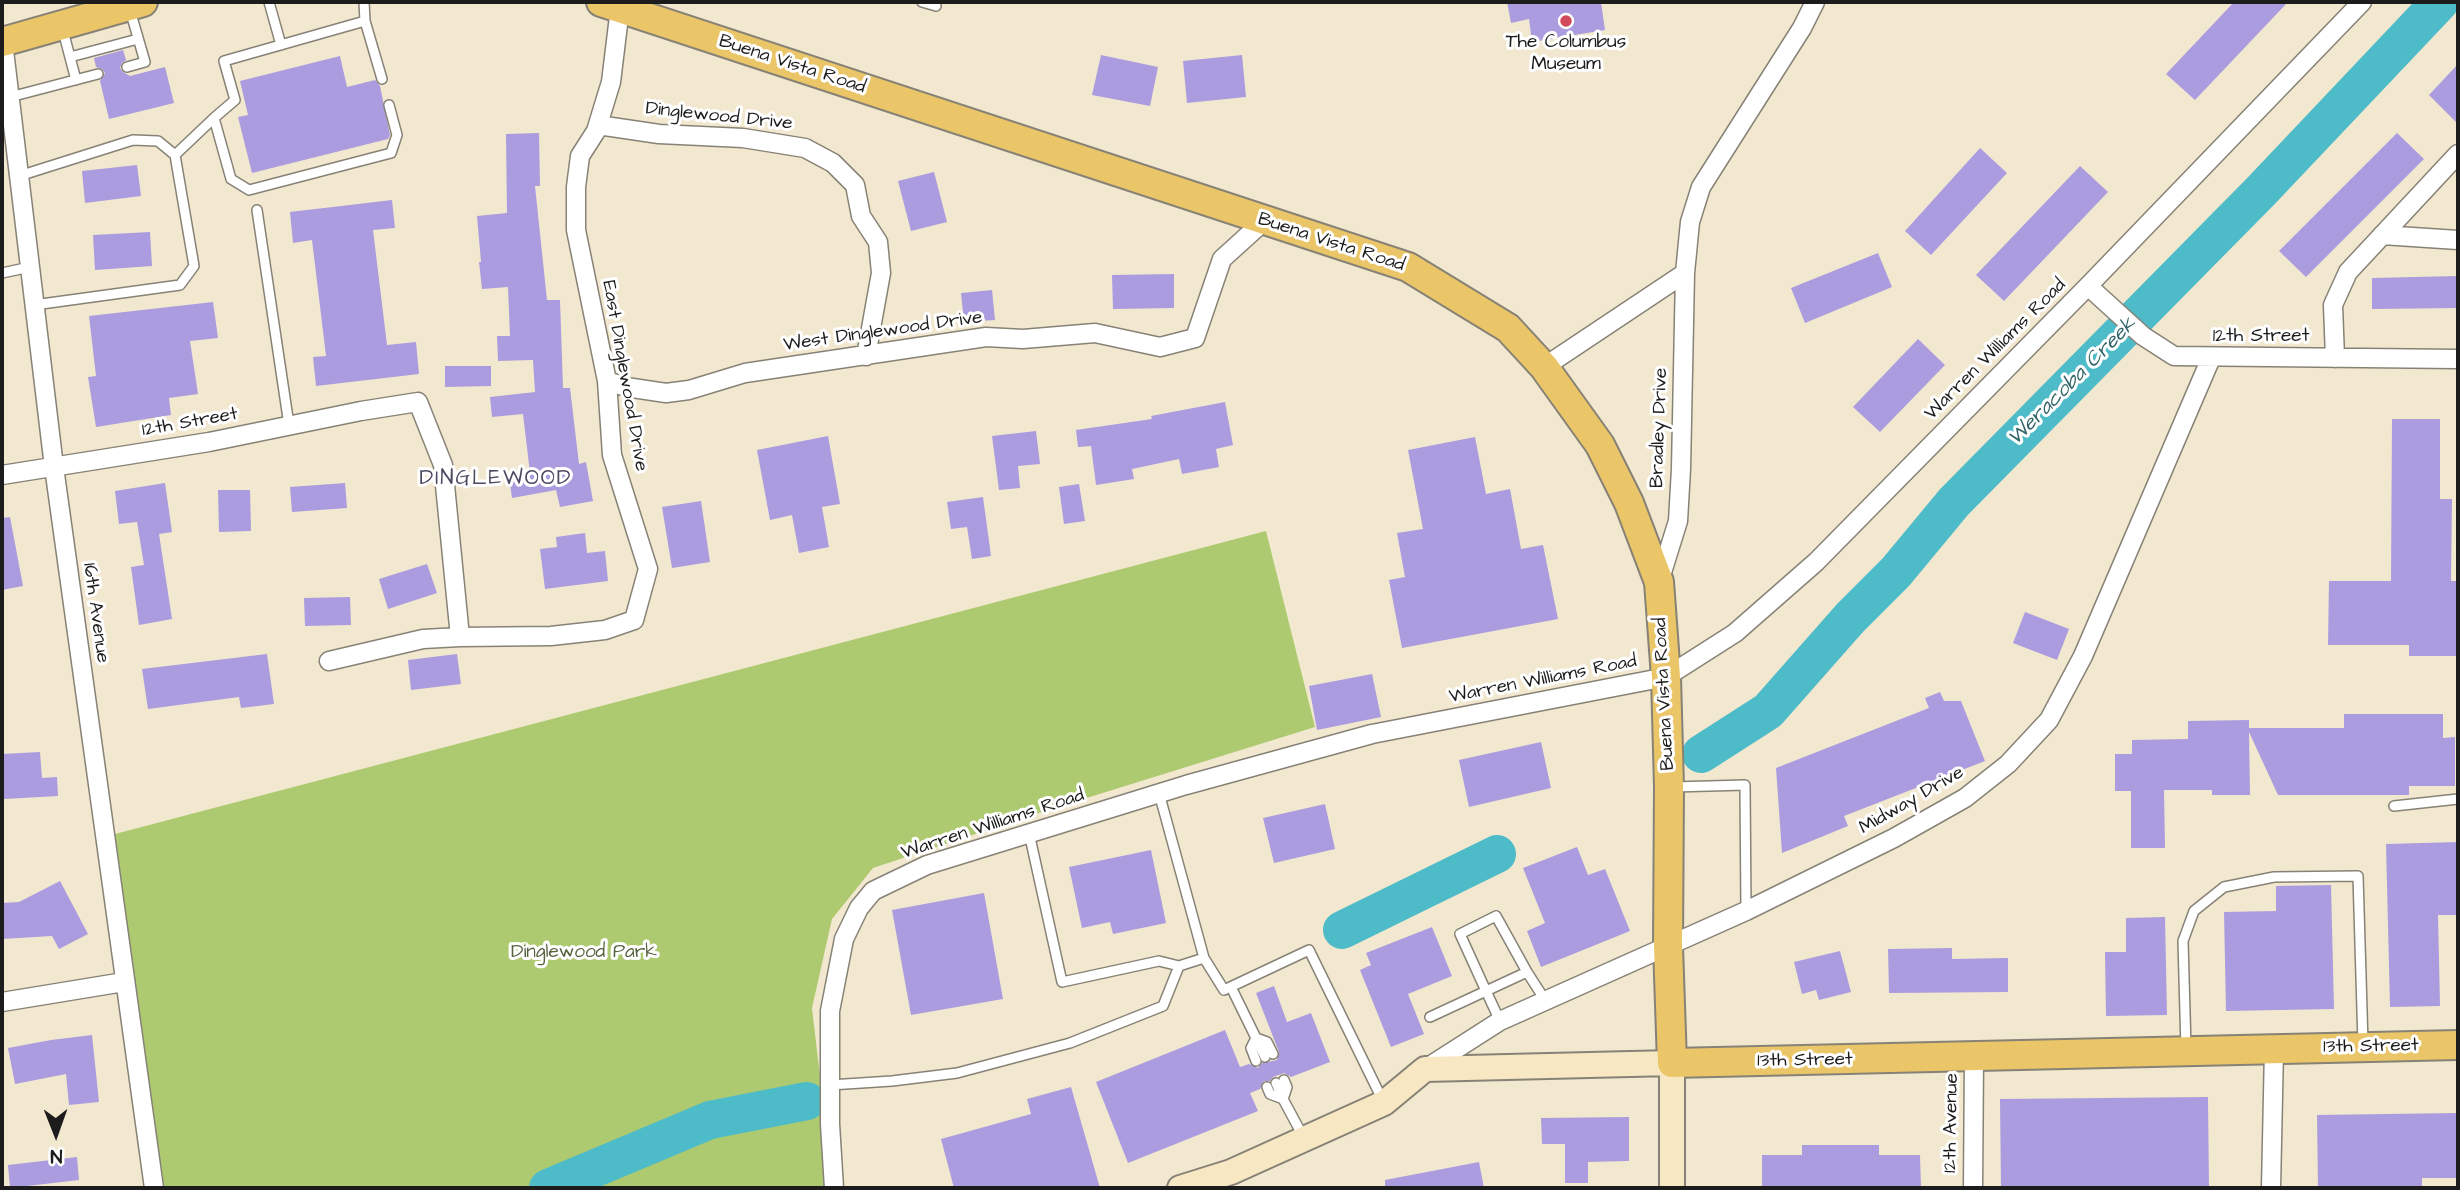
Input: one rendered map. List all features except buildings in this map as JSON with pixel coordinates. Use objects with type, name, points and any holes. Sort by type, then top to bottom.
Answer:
[{"type":"main road","points":[[2,42],[136,4]]},
{"type":"main road","name":"Buena Vista Road","points":[[611,5],[1408,267],[1508,328],[1544,367],[1600,445],[1629,503],[1659,582],[1666,677],[1669,788],[1668,946],[1672,1063]]},
{"type":"main road","name":"13th Street","points":[[1425,1069],[2458,1045]]},
{"type":"main road","points":[[1672,1063],[1672,1188]]},
{"type":"main road","points":[[1180,1188],[1232,1180],[1304,1139],[1384,1102],[1425,1069]]},
{"type":"street","name":"Bradley Drive","points":[[1659,582],[1678,521],[1685,273],[1690,222],[1701,187],[1802,28],[1815,2]]},
{"type":"street","name":"Warren Williams Road","points":[[834,1188],[830,1011],[844,939],[859,908],[873,891],[927,865],[1158,793],[1372,734],[1666,677],[1735,633],[1816,562],[2362,2]]},
{"type":"street","name":"East Dinglewood Drive","points":[[329,661],[423,639],[551,636],[605,630],[635,620],[648,569],[612,455],[607,381],[576,230],[576,187],[580,156],[598,125],[611,82],[611,5]]},
{"type":"street","name":"16th Avenue","points":[[2,42],[54,467],[154,1188]]},
{"type":"street","name":"Dinglewood Drive","points":[[598,125],[659,134],[743,138],[805,148],[832,163],[855,185],[861,216],[878,242],[881,273],[866,356]]},
{"type":"street","points":[[2335,358],[2333,305],[2348,272],[2458,154]]},
{"type":"street","name":"West Dinglewood Drive","points":[[607,381],[666,393],[689,390],[745,373],[986,337],[1023,339],[1095,333],[1160,347],[1195,338],[1222,259],[1264,221]]},
{"type":"street","points":[[2382,235],[2458,240]]},
{"type":"street","points":[[1544,367],[1685,273]]},
{"type":"street","name":"12th Street","points":[[2088,286],[2143,336],[2174,356],[2458,359]]},
{"type":"street","name":"Midway Drive","points":[[1425,1069],[1500,1021],[1746,911],[1894,838],[1965,798],[2008,764],[2049,720],[2083,656],[2211,358]]},
{"type":"street","name":"12th Street","points":[[2,475],[209,442],[418,402],[443,464],[460,637]]},
{"type":"street","points":[[2,1002],[124,982]]},
{"type":"street","points":[[2271,1188],[2274,1049]]},
{"type":"street","name":"12th Avenue","points":[[1973,1188],[1974,1057]]},
{"type":"lane","points":[[269,2],[281,45]]},
{"type":"lane","points":[[364,2],[365,21],[382,79]]},
{"type":"lane","points":[[922,2],[936,6]]},
{"type":"lane","points":[[127,67],[145,62],[138,38],[136,4]]},
{"type":"lane","points":[[175,155],[236,100],[225,61],[365,21]]},
{"type":"lane","points":[[61,25],[76,80]]},
{"type":"lane","points":[[70,57],[138,38]]},
{"type":"lane","points":[[10,97],[98,74]]},
{"type":"lane","points":[[215,118],[231,179],[249,190],[391,153],[397,135],[389,105]]},
{"type":"lane","points":[[19,176],[133,140],[158,141],[175,155],[194,266],[180,285],[34,305]]},
{"type":"lane","points":[[257,210],[289,425]]},
{"type":"lane","points":[[2,273],[30,267]]},
{"type":"lane","points":[[1669,788],[1745,785],[1746,911]]},
{"type":"lane","points":[[1158,793],[1204,958],[1224,990],[1309,950],[1384,1102]]},
{"type":"lane","points":[[2394,806],[2458,799]]},
{"type":"lane","points":[[1029,833],[1062,982],[1159,961],[1179,966],[1204,958]]},
{"type":"lane","points":[[2186,1051],[2183,940],[2194,911],[2224,887],[2274,877],[2358,876],[2364,1047]]},
{"type":"lane","points":[[1500,1021],[1460,934],[1496,916],[1545,1000]]},
{"type":"lane","points":[[830,1085],[892,1082],[957,1073],[1070,1043],[1163,1006],[1179,966]]},
{"type":"lane","points":[[1430,1017],[1527,972]]},
{"type":"lane","points":[[1231,987],[1256,1038],[1267,1042],[1265,1058],[1251,1048],[1256,1038]]},
{"type":"lane","points":[[1283,1099],[1287,1087],[1276,1083],[1270,1094],[1283,1099],[1304,1139]]},
{"type":"green space","name":"Dinglewood Park","points":[[1266,531],[1315,727],[873,868],[832,919],[812,1008],[833,1188],[163,1188],[115,834]]},
{"type":"waterway","name":"Weracoba Creek","points":[[1701,754],[1768,711],[1850,618],[1896,572],[1954,502],[2261,191],[2440,2]]},
{"type":"waterway","name":"Weracoba Creek","points":[[1342,930],[1497,854]]},
{"type":"waterway","name":"Weracoba Creek","points":[[548,1188],[710,1120],[807,1101]]},
{"type":"place","name":"The Columbus Museum","points":[[1566,21]]},
{"type":"district","name":"DINGLEWOOD","points":[[496,480]]}]
